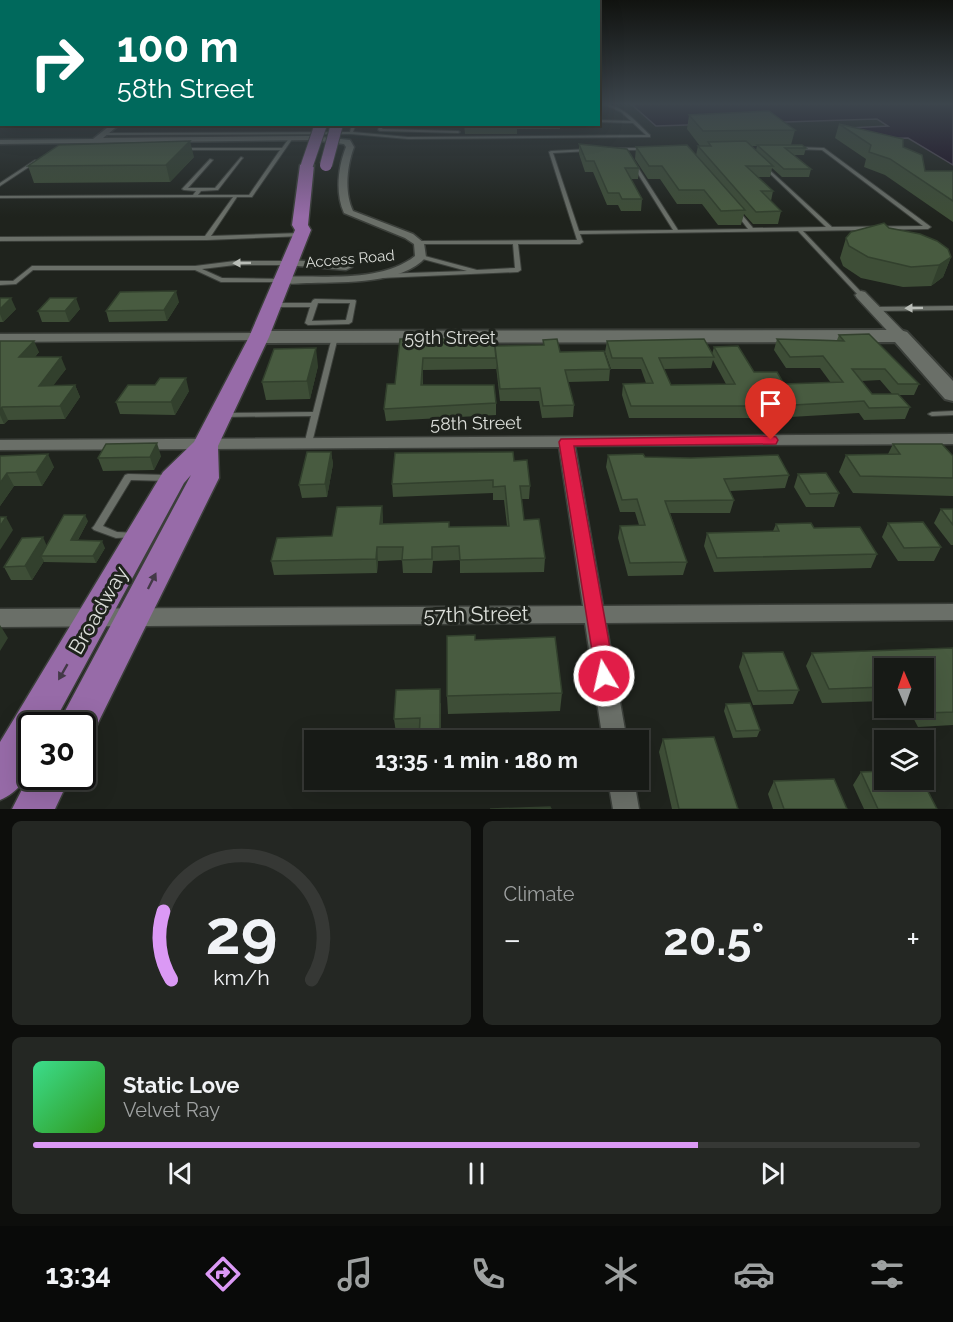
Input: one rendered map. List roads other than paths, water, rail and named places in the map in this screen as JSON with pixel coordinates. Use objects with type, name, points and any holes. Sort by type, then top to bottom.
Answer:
[{"type":"main road","name":"Broadway","points":[[302,233],[300,225],[307,165],[315,142]]},
{"type":"main road","name":"Broadway","points":[[0,780],[173,478],[205,446],[259,337],[302,233],[310,227],[332,142]]},
{"type":"main road","name":"Broadway","points":[[83,712],[205,478],[205,446]]},
{"type":"main road","points":[[33,809],[43,790]]},
{"type":"street","points":[[0,142],[16,142]]},
{"type":"street","name":"Access Road","points":[[346,142],[350,144],[346,158],[343,206],[349,213],[409,236],[419,243],[420,259]]},
{"type":"street","name":"Access Road","points":[[287,271],[420,259]]},
{"type":"street","name":"Access Road","points":[[287,271],[368,275],[405,270],[420,259]]},
{"type":"street","points":[[861,295],[951,389]]},
{"type":"street","name":"59th Street","points":[[0,338],[259,337],[334,332],[900,336]]},
{"type":"street","name":"58th Street","points":[[0,445],[205,446],[953,439]]},
{"type":"street","points":[[566,442],[613,730]]},
{"type":"street","name":"57th Street","points":[[0,618],[132,619],[594,613],[953,612]]},
{"type":"street","points":[[623,790],[626,809]]},
{"type":"lane","points":[[55,147],[63,142]]},
{"type":"lane","points":[[0,197],[250,196],[287,142]]},
{"type":"lane","points":[[577,233],[928,227],[823,149],[787,148]]},
{"type":"lane","points":[[176,149],[283,149]]},
{"type":"lane","points":[[613,149],[654,149]]},
{"type":"lane","points":[[624,149],[677,232]]},
{"type":"lane","points":[[419,243],[580,242],[551,152],[592,150]]},
{"type":"lane","points":[[0,185],[46,154]]},
{"type":"lane","points":[[211,160],[184,189],[216,189],[241,158]]},
{"type":"lane","points":[[762,164],[831,229]]},
{"type":"lane","points":[[194,196],[200,189]]},
{"type":"lane","points":[[207,238],[236,196]]},
{"type":"lane","points":[[729,203],[752,230]]},
{"type":"lane","points":[[800,230],[861,295]]},
{"type":"lane","points":[[0,239],[207,238],[302,233]]},
{"type":"lane","points":[[368,275],[418,276],[518,270],[515,242]]},
{"type":"lane","points":[[420,259],[478,272]]},
{"type":"lane","points":[[0,283],[14,283],[32,268],[195,268],[235,263],[287,271]]},
{"type":"lane","points":[[195,268],[221,280],[287,271]]},
{"type":"lane","points":[[308,444],[334,332],[349,322],[353,301],[315,301],[308,322],[334,332]]},
{"type":"lane","points":[[272,305],[314,305]]},
{"type":"lane","points":[[875,309],[953,308]]},
{"type":"lane","points":[[932,414],[953,413]]},
{"type":"lane","points":[[221,415],[316,414]]},
{"type":"lane","points":[[140,535],[116,535],[97,528],[128,477],[173,478]]}]
